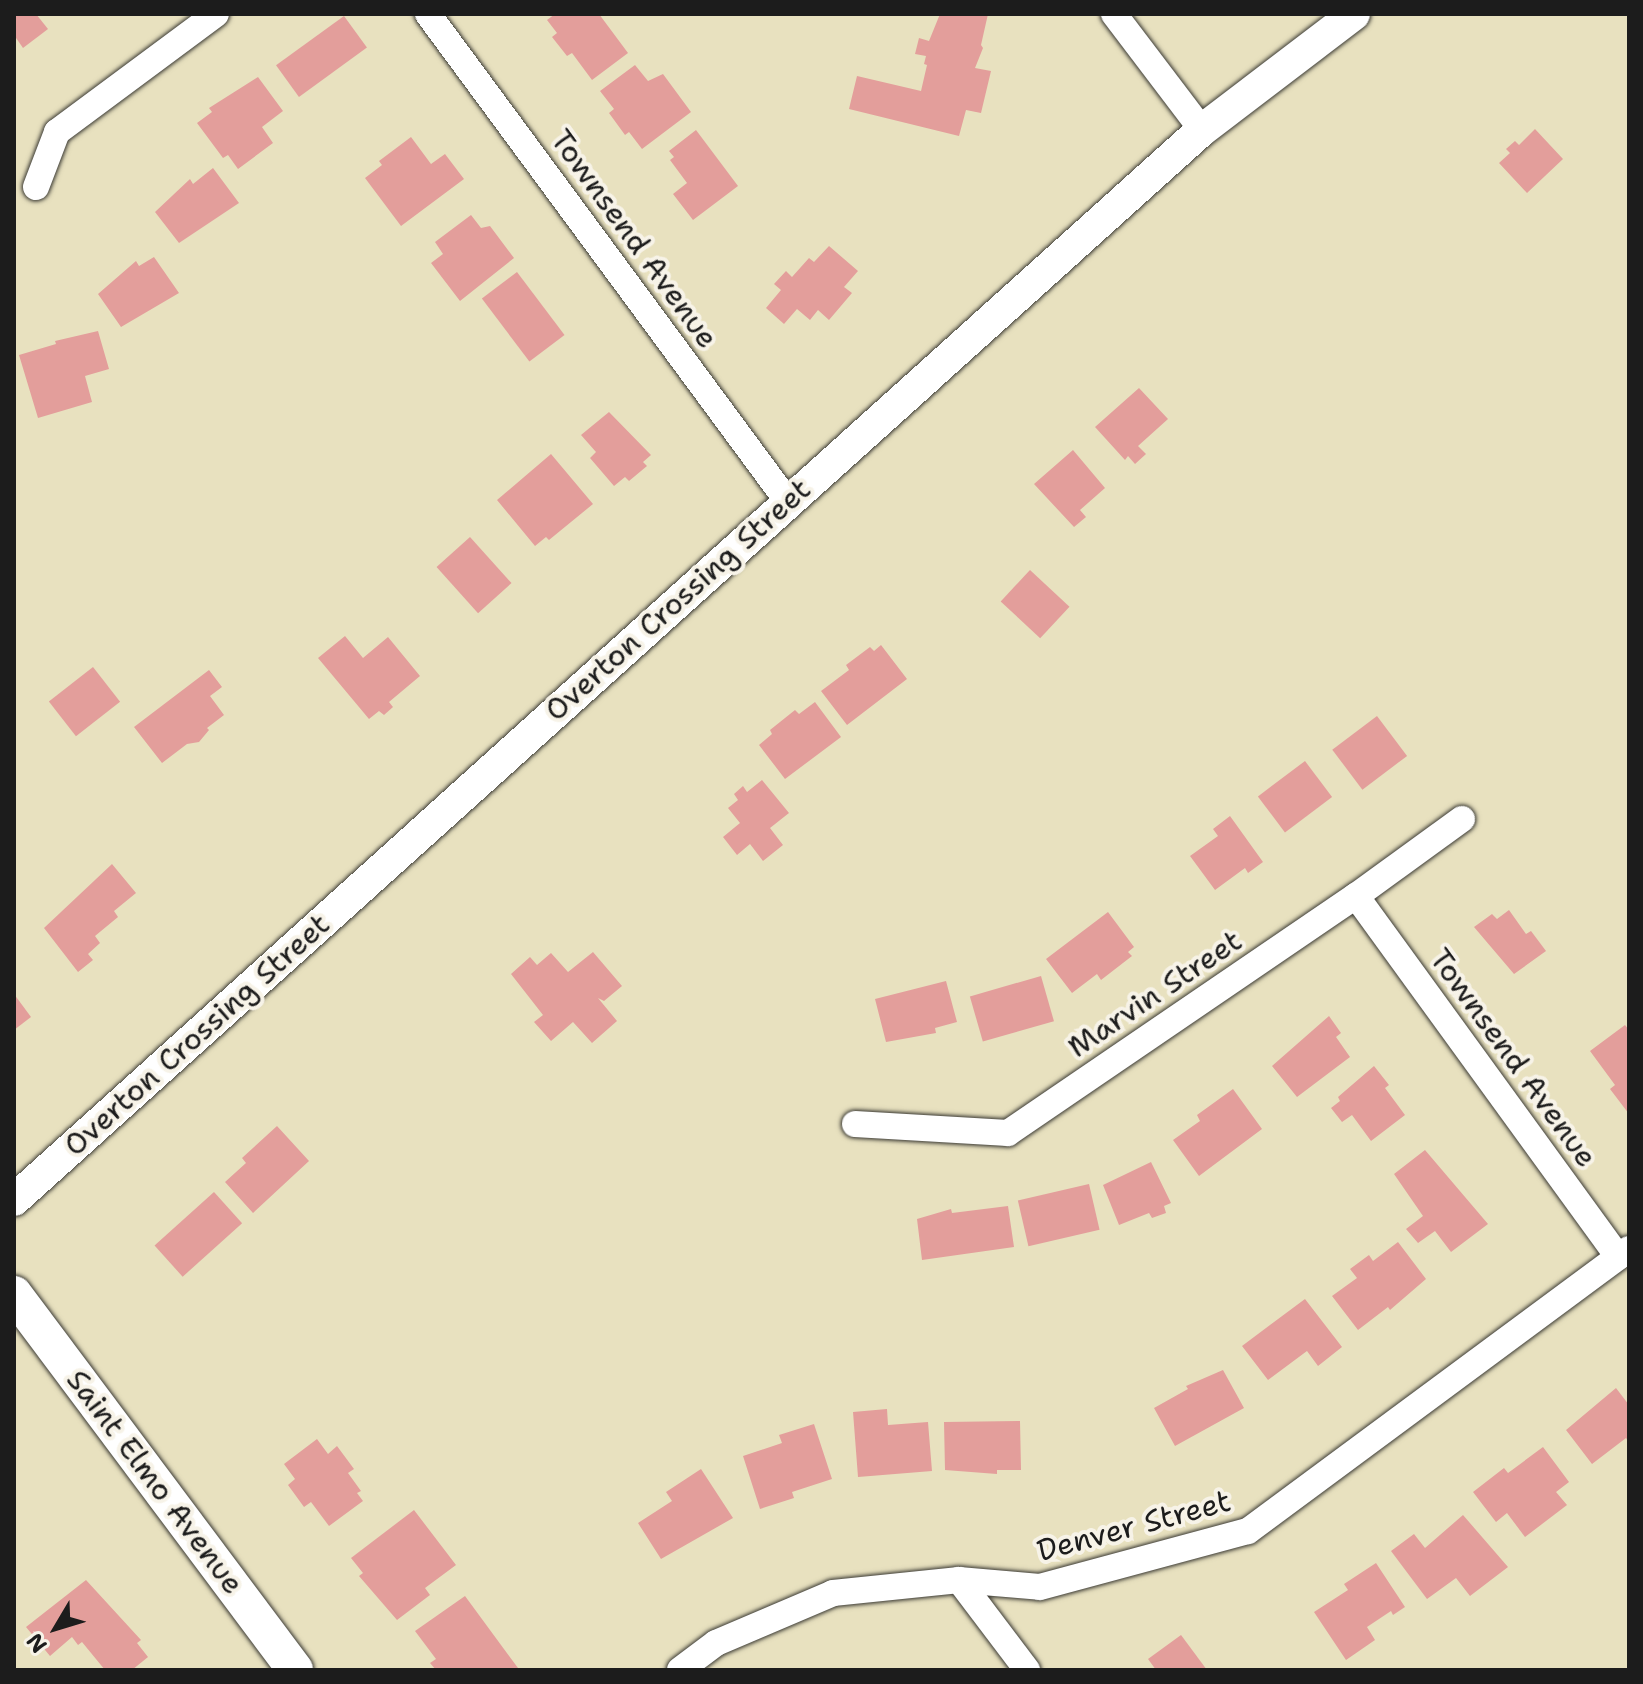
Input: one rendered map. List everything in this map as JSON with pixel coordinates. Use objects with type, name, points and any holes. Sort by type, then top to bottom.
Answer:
[{"type":"main road","name":"Saint Elmo Avenue","points":[[14,1294],[295,1670]]},
{"type":"street","points":[[36,187],[57,132],[216,14]]},
{"type":"street","name":"Townsend Avenue","points":[[428,14],[788,502]]},
{"type":"street","points":[[1114,14],[1202,130]]},
{"type":"street","name":"Overton Crossing Street","points":[[14,1200],[1202,130],[1354,14]]},
{"type":"street","name":"Marvin Street","points":[[855,1124],[1008,1133],[1356,896],[1462,819]]},
{"type":"street","name":"Townsend Avenue","points":[[1356,896],[1624,1253]]},
{"type":"street","name":"Denver Street","points":[[680,1670],[716,1643],[833,1593],[959,1580],[1040,1587],[1248,1531],[1624,1253]]},
{"type":"street","points":[[959,1580],[1027,1670]]},
{"type":"building","points":[[14,14],[36,14],[48,29],[23,48],[14,35]]},
{"type":"building","points":[[555,14],[599,14],[628,53],[592,80],[572,53],[567,56],[552,37],[557,33],[547,20]]},
{"type":"building","points":[[940,14],[988,14],[981,45],[983,48],[975,68],[991,71],[981,113],[966,110],[959,136],[849,109],[857,76],[921,91],[926,56],[915,54],[919,38],[929,41]]},
{"type":"building","points":[[344,16],[367,48],[299,97],[276,65]]},
{"type":"building","points":[[635,65],[648,81],[663,74],[691,112],[642,149],[629,132],[625,135],[609,113],[614,109],[600,91]]},
{"type":"building","points":[[258,77],[283,111],[262,127],[273,143],[238,169],[228,155],[223,158],[197,123],[212,112],[209,108]]},
{"type":"building","points":[[1535,129],[1563,159],[1527,193],[1499,163],[1510,153],[1506,149],[1515,141],[1519,145]]},
{"type":"building","points":[[696,130],[738,186],[693,220],[673,194],[687,183],[670,160],[674,157],[669,151]]},
{"type":"building","points":[[411,137],[431,164],[445,154],[464,179],[401,226],[365,178],[382,165],[379,161]]},
{"type":"building","points":[[213,168],[239,203],[179,243],[155,212],[190,179],[193,184]]},
{"type":"building","points":[[471,215],[481,228],[490,226],[514,258],[460,301],[431,263],[443,254],[435,242]]},
{"type":"building","points":[[829,246],[858,271],[844,287],[852,293],[829,320],[818,310],[810,320],[797,309],[784,324],[766,308],[781,290],[774,284],[786,271],[792,277],[809,258],[814,262]]},
{"type":"building","points":[[154,257],[179,293],[121,327],[98,294],[136,261],[139,266]]},
{"type":"building","points":[[517,272],[565,335],[529,362],[482,298]]},
{"type":"building","points":[[98,331],[109,369],[85,376],[92,402],[38,418],[19,355],[56,344],[55,341]]},
{"type":"building","points":[[1139,388],[1168,419],[1138,446],[1146,454],[1135,464],[1128,456],[1125,460],[1095,427]]},
{"type":"building","points":[[609,412],[651,455],[643,462],[647,466],[629,481],[625,477],[614,486],[590,458],[596,452],[581,435]]},
{"type":"building","points":[[1073,450],[1105,488],[1080,510],[1086,517],[1074,527],[1034,484]]},
{"type":"building","points":[[551,454],[593,504],[549,540],[546,537],[535,546],[497,500]]},
{"type":"building","points":[[470,537],[511,583],[478,613],[437,567]]},
{"type":"building","points":[[1030,570],[1069,607],[1040,638],[1001,601]]},
{"type":"building","points":[[345,636],[363,658],[388,637],[420,676],[389,702],[393,707],[384,715],[379,711],[369,719],[318,658]]},
{"type":"building","points":[[881,645],[907,679],[847,725],[821,691],[849,670],[846,665],[870,647],[874,651]]},
{"type":"building","points":[[93,667],[120,702],[76,736],[49,701]]},
{"type":"building","points":[[209,670],[222,687],[210,696],[224,715],[207,728],[209,730],[199,742],[187,744],[162,763],[134,727]]},
{"type":"building","points":[[815,702],[841,737],[785,779],[759,745],[772,734],[770,730],[795,710],[799,714]]},
{"type":"building","points":[[1377,716],[1407,756],[1362,790],[1332,750]]},
{"type":"building","points":[[1305,761],[1332,797],[1285,832],[1258,797]]},
{"type":"building","points":[[762,780],[789,813],[770,828],[783,845],[763,861],[750,844],[737,855],[723,837],[740,823],[728,808],[738,800],[734,794],[743,786],[747,792]]},
{"type":"building","points":[[1230,816],[1263,862],[1248,873],[1245,868],[1215,890],[1190,856],[1218,836],[1213,829]]},
{"type":"building","points":[[112,864],[136,893],[114,911],[118,917],[95,936],[100,943],[88,954],[93,960],[78,972],[44,928]]},
{"type":"building","points":[[1509,910],[1526,934],[1531,931],[1546,951],[1514,974],[1474,927],[1492,914],[1497,919]]},
{"type":"building","points":[[1108,912],[1134,947],[1128,952],[1132,956],[1101,980],[1097,974],[1072,993],[1046,959]]},
{"type":"building","points":[[593,952],[622,986],[604,1001],[598,998],[617,1021],[592,1043],[573,1022],[551,1041],[534,1022],[543,1015],[511,974],[530,957],[537,965],[551,953],[568,972]]},
{"type":"building","points":[[1041,976],[1054,1021],[983,1042],[970,996]]},
{"type":"building","points":[[946,981],[957,1022],[935,1028],[936,1033],[886,1042],[875,999]]},
{"type":"building","points":[[14,994],[31,1017],[14,1030]]},
{"type":"building","points":[[1329,1016],[1341,1033],[1336,1037],[1350,1057],[1297,1097],[1272,1066]]},
{"type":"building","points":[[1625,1025],[1629,1030],[1629,1114],[1610,1089],[1615,1085],[1590,1051]]},
{"type":"building","points":[[1374,1066],[1389,1085],[1385,1088],[1405,1115],[1371,1141],[1352,1115],[1342,1122],[1331,1108],[1340,1101],[1338,1097]]},
{"type":"building","points":[[1233,1089],[1262,1129],[1199,1176],[1173,1140],[1200,1121],[1197,1115]]},
{"type":"building","points":[[277,1126],[309,1161],[253,1213],[225,1182],[246,1163],[242,1158]]},
{"type":"building","points":[[1425,1150],[1488,1224],[1451,1252],[1435,1231],[1418,1243],[1406,1229],[1423,1216],[1394,1174]]},
{"type":"building","points":[[1151,1162],[1171,1203],[1164,1206],[1166,1213],[1152,1218],[1149,1213],[1119,1225],[1103,1185]]},
{"type":"building","points":[[1089,1184],[1100,1230],[1028,1246],[1018,1200]]},
{"type":"building","points":[[214,1192],[242,1223],[183,1277],[155,1246]]},
{"type":"building","points":[[1008,1206],[1014,1247],[922,1260],[917,1219],[951,1209],[952,1213]]},
{"type":"building","points":[[1398,1242],[1426,1279],[1390,1310],[1388,1307],[1358,1330],[1332,1296],[1357,1278],[1350,1269],[1369,1255],[1373,1261]]},
{"type":"building","points":[[1305,1299],[1342,1347],[1318,1366],[1307,1351],[1268,1380],[1242,1346]]},
{"type":"building","points":[[1223,1370],[1244,1408],[1175,1446],[1154,1408],[1188,1389],[1186,1386]]},
{"type":"building","points":[[1616,1388],[1629,1405],[1629,1442],[1626,1438],[1592,1464],[1566,1430]]},
{"type":"building","points":[[887,1409],[888,1425],[928,1422],[932,1471],[858,1477],[853,1412]]},
{"type":"building","points":[[1020,1421],[1021,1470],[997,1470],[997,1474],[945,1470],[944,1422]]},
{"type":"building","points":[[814,1424],[832,1479],[792,1492],[794,1498],[760,1509],[743,1456],[782,1443],[779,1435]]},
{"type":"building","points":[[317,1439],[328,1454],[337,1446],[354,1469],[348,1473],[361,1491],[357,1493],[363,1501],[329,1526],[311,1502],[304,1507],[288,1485],[295,1479],[284,1464]]},
{"type":"building","points":[[1543,1447],[1569,1482],[1556,1492],[1567,1505],[1525,1537],[1507,1513],[1496,1522],[1473,1492],[1504,1468],[1508,1473]]},
{"type":"building","points":[[701,1469],[733,1518],[661,1559],[638,1523],[672,1501],[666,1492]]},
{"type":"building","points":[[414,1510],[456,1565],[425,1588],[430,1595],[397,1620],[359,1576],[363,1573],[351,1558]]},
{"type":"building","points":[[1463,1515],[1508,1567],[1470,1596],[1456,1578],[1427,1599],[1391,1551],[1414,1534],[1425,1548]]},
{"type":"building","points":[[1376,1563],[1405,1607],[1393,1615],[1391,1611],[1367,1627],[1375,1640],[1346,1660],[1314,1612],[1348,1590],[1344,1584]]},
{"type":"building","points":[[86,1580],[141,1640],[137,1643],[148,1657],[132,1670],[105,1670],[82,1642],[78,1645],[72,1637],[50,1656],[26,1627]]},
{"type":"building","points":[[465,1596],[518,1668],[436,1670],[430,1663],[436,1659],[415,1631]]},
{"type":"building","points":[[1181,1635],[1207,1670],[1156,1670],[1148,1659]]}]
